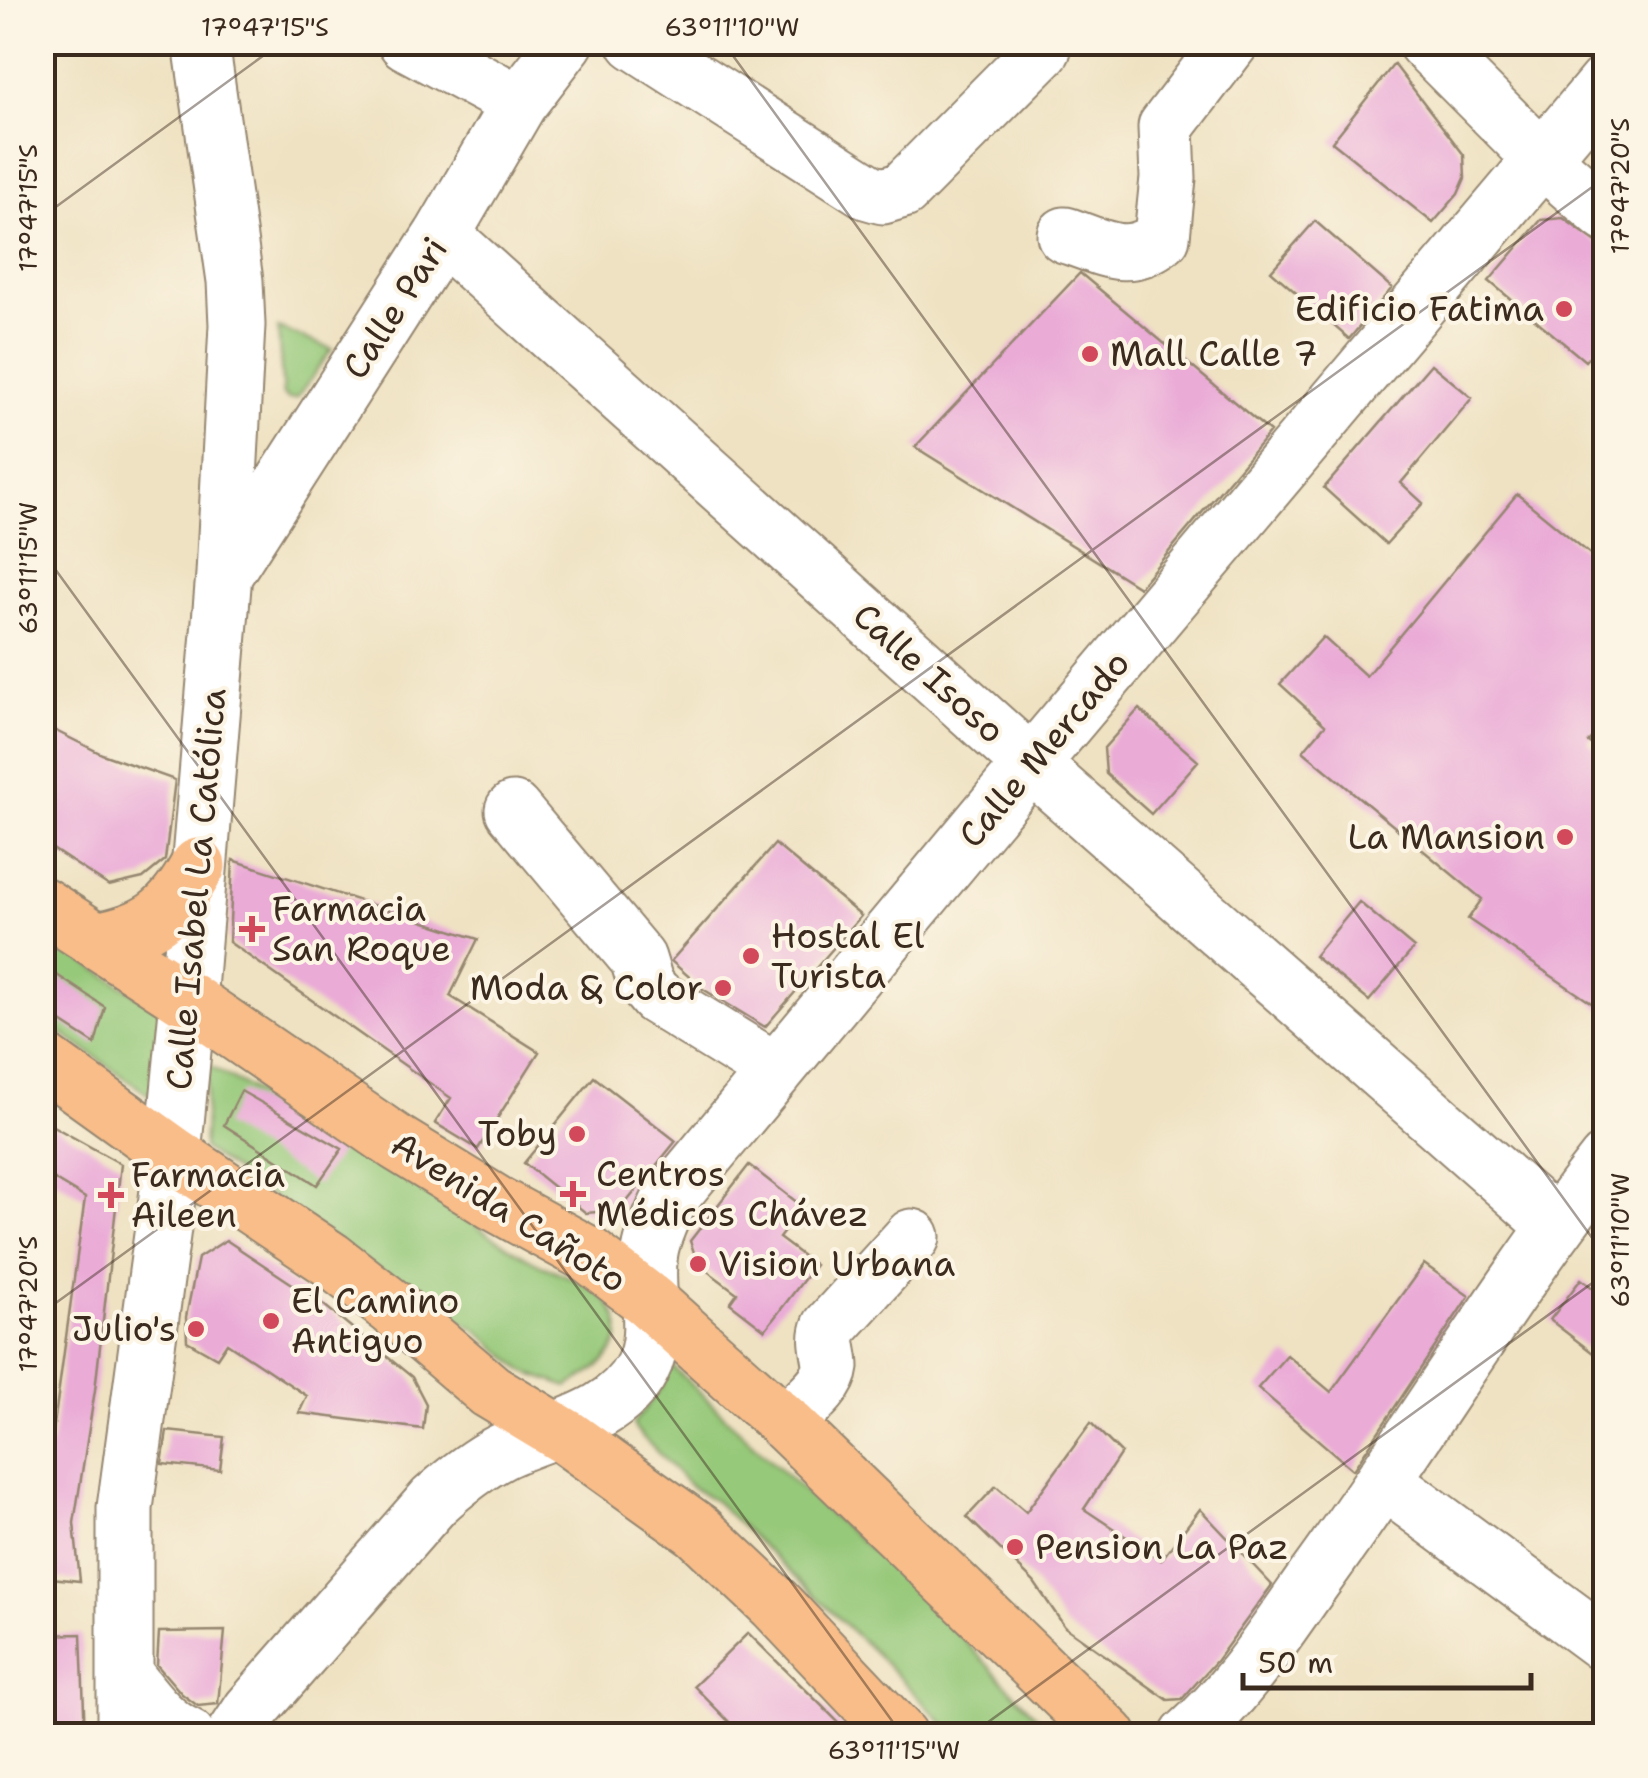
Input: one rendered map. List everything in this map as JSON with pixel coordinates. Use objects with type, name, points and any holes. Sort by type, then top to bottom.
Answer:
[{"type":"main road","points":[[96,940],[129,934],[158,918],[182,895],[198,866]]},
{"type":"main road","name":"Avenida Cañoto","points":[[42,905],[187,998],[398,1143],[494,1203],[588,1254],[649,1301],[785,1423],[1109,1736]]},
{"type":"main road","points":[[42,1060],[330,1259],[490,1391],[552,1429],[698,1532],[774,1604],[900,1736]]},
{"type":"street","name":"Calle Isabel La Católica","points":[[124,1736],[125,1508],[173,1154],[224,574],[237,325],[235,281],[201,42]]},
{"type":"street","points":[[406,42],[519,104]]},
{"type":"street","name":"Calle Pari","points":[[224,574],[442,236],[519,104],[566,42]]},
{"type":"street","points":[[635,42],[869,192],[883,196],[903,190],[1043,48]]},
{"type":"street","points":[[1065,235],[1125,253],[1144,252],[1162,238],[1168,178],[1166,127],[1232,42]]},
{"type":"street","points":[[1426,42],[1542,159],[1606,214]]},
{"type":"street","name":"Calle Mercado","points":[[231,1727],[434,1501],[464,1474],[552,1429],[606,1410],[642,1369],[648,1351],[650,1248],[671,1197],[1030,764],[1606,82]]},
{"type":"street","name":"Calle Isoso","points":[[442,236],[1030,764],[1555,1225]]},
{"type":"street","points":[[512,810],[638,959],[646,986],[656,997],[776,1071]]},
{"type":"street","points":[[1188,1736],[1226,1701],[1385,1482],[1555,1225],[1606,1161]]},
{"type":"street","points":[[785,1423],[828,1377],[826,1336],[830,1327],[912,1237]]},
{"type":"street","points":[[1385,1482],[1606,1645]]},
{"type":"street","points":[[125,1675],[156,1712],[188,1736]]},
{"type":"green space","points":[[278,328],[332,349],[297,398],[283,395]]},
{"type":"green space","points":[[42,935],[161,1010],[152,1097],[43,1020]]},
{"type":"green space","points":[[208,1065],[399,1174],[527,1258],[594,1290],[609,1305],[619,1327],[614,1349],[607,1359],[567,1387],[525,1372],[477,1330],[365,1261],[203,1149]]},
{"type":"green space","points":[[670,1364],[786,1475],[919,1593],[1054,1735],[955,1735],[716,1502],[691,1487],[633,1424],[663,1385]]},
{"type":"building","points":[[1394,64],[1464,155],[1465,178],[1458,194],[1433,223],[1332,142]]},
{"type":"building","name":"Edificio Fatima","points":[[1563,218],[1606,249],[1606,337],[1585,361],[1489,281],[1541,220]]},
{"type":"building","points":[[1315,221],[1392,288],[1349,339],[1271,271]]},
{"type":"building","name":"Mall Calle 7","points":[[1080,273],[1270,432],[1139,587],[915,447]]},
{"type":"building","points":[[1431,364],[1472,398],[1401,483],[1423,503],[1386,544],[1324,488]]},
{"type":"building","points":[[1517,494],[1606,567],[1606,721],[1588,742],[1606,755],[1606,1013],[1468,919],[1482,899],[1303,751],[1325,725],[1280,684],[1323,637],[1366,676]]},
{"type":"building","points":[[1139,709],[1198,761],[1151,814],[1106,774],[1104,748]]},
{"type":"building","points":[[42,724],[102,754],[175,780],[165,860],[143,878],[109,886],[42,842]]},
{"type":"building","points":[[775,844],[861,916],[765,1027],[703,989],[671,961]]},
{"type":"building","points":[[233,860],[478,939],[450,996],[539,1052],[478,1149],[435,1123],[451,1098],[229,942]]},
{"type":"building","points":[[1359,902],[1414,948],[1369,1001],[1314,956]]},
{"type":"building","points":[[42,965],[105,1007],[95,1044],[42,1010]]},
{"type":"building","points":[[594,1077],[676,1141],[620,1210],[586,1213],[524,1163]]},
{"type":"building","points":[[241,1091],[342,1149],[317,1185],[224,1125]]},
{"type":"building","points":[[42,1120],[121,1164],[95,1390],[74,1523],[80,1581],[42,1577],[42,1432],[51,1447],[85,1198],[42,1172]]},
{"type":"building","points":[[749,1165],[803,1207],[779,1238],[815,1265],[765,1330],[730,1303],[737,1293],[698,1264],[690,1241]]},
{"type":"building","points":[[226,1240],[324,1305],[412,1377],[426,1404],[423,1429],[299,1413],[307,1396],[227,1343],[217,1358],[187,1341],[186,1317],[198,1258]]},
{"type":"building","points":[[1424,1264],[1469,1296],[1353,1470],[1258,1388],[1287,1355],[1331,1392]]},
{"type":"building","points":[[1581,1279],[1606,1298],[1606,1363],[1550,1320]]},
{"type":"building","points":[[1091,1423],[1121,1453],[1084,1509],[1161,1560],[1200,1509],[1272,1585],[1217,1660],[1182,1699],[1168,1700],[1065,1627],[1034,1582],[967,1517],[996,1486],[1026,1512]]},
{"type":"building","points":[[167,1431],[224,1437],[220,1470],[162,1464]]},
{"type":"building","points":[[225,1631],[218,1704],[198,1706],[157,1665],[159,1632]]},
{"type":"building","points":[[748,1633],[852,1736],[743,1736],[694,1686]]},
{"type":"building","points":[[81,1634],[85,1736],[42,1736],[42,1635]]},
{"type":"place","name":"Edificio Fatima","points":[[1564,309]]},
{"type":"place","name":"Mall Calle 7","points":[[1090,354]]},
{"type":"place","name":"La Mansion","points":[[1565,837]]},
{"type":"place","name":"Farmacia San Roque","points":[[252,929]]},
{"type":"place","name":"Hostal El Turista","points":[[751,956]]},
{"type":"place","name":"Moda & Color","points":[[723,988]]},
{"type":"place","name":"Toby","points":[[577,1134]]},
{"type":"place","name":"Centros Médicos Chávez","points":[[573,1194]]},
{"type":"place","name":"Farmacia Aileen","points":[[111,1195]]},
{"type":"place","name":"Vision Urbana","points":[[698,1264]]},
{"type":"place","name":"El Camino Antiguo","points":[[271,1321]]},
{"type":"place","name":"Julio's","points":[[196,1329]]},
{"type":"place","name":"Pension La Paz","points":[[1015,1547]]}]
